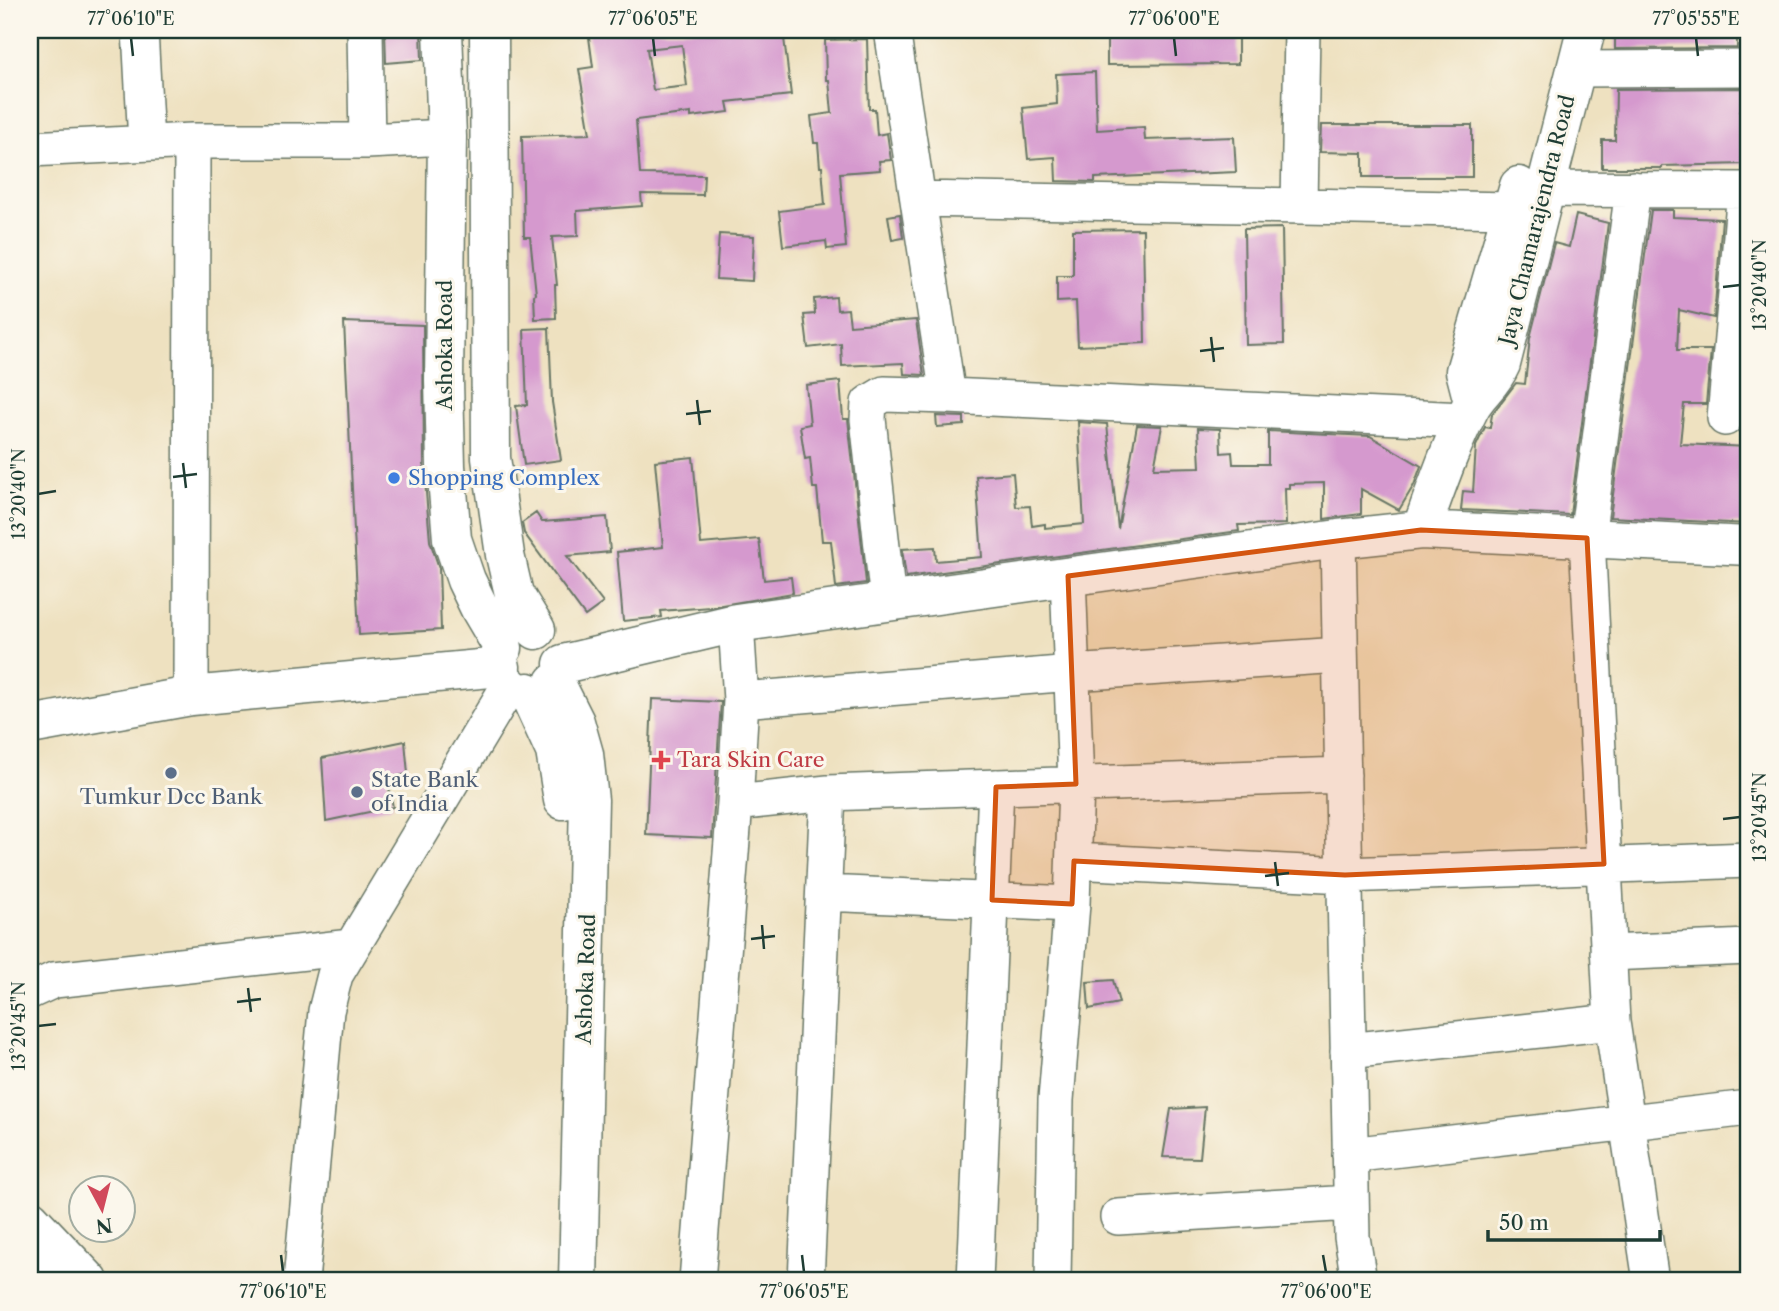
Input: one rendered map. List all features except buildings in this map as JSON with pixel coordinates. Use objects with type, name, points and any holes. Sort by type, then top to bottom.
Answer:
[{"type":"main road","name":"Ashoka Road","points":[[443,30],[447,136],[444,380],[446,466],[452,539],[471,590],[528,667],[575,722],[584,754],[589,800],[578,1281]]},
{"type":"main road","name":"Ashoka Road","points":[[489,30],[491,458],[505,555],[528,667],[555,751],[564,809],[566,991],[556,1281]]},
{"type":"main road","name":"Jaya Chamarajendra Road","points":[[1421,530],[1468,411],[1495,379],[1501,365],[1525,197],[1564,30]]},
{"type":"main road","name":"Jaya Chamarajendra Road","points":[[1525,197],[1575,69],[1586,30]]},
{"type":"main road","points":[[30,725],[191,696],[528,667],[736,623],[1338,539],[1421,530],[1749,546]]},
{"type":"main road","points":[[30,1219],[89,1281]]},
{"type":"main road","points":[[30,1260],[50,1281]]},
{"type":"street","points":[[140,30],[146,143]]},
{"type":"street","points":[[365,30],[367,141]]},
{"type":"street","points":[[892,30],[948,396]]},
{"type":"street","points":[[1299,206],[1302,30]]},
{"type":"street","points":[[1575,69],[1749,68]]},
{"type":"street","points":[[30,149],[192,141],[367,141],[447,136]]},
{"type":"street","points":[[191,696],[192,141]]},
{"type":"street","points":[[918,199],[1299,206],[1633,190],[1747,190],[1725,418]]},
{"type":"street","points":[[1633,190],[1587,538],[1612,1022],[1651,1281]]},
{"type":"street","points":[[888,601],[868,419],[869,403],[884,394],[1468,411]]},
{"type":"street","points":[[1338,539],[1351,1203],[1352,1237],[1359,1281]]},
{"type":"street","points":[[1054,1281],[1056,1100],[1072,904],[1076,784],[1068,576]]},
{"type":"street","points":[[697,1281],[735,803],[741,700],[736,623]]},
{"type":"street","points":[[741,700],[1072,673],[1340,655]]},
{"type":"street","points":[[301,1281],[326,1011],[335,975],[528,667]]},
{"type":"street","points":[[735,803],[828,793],[1343,775]]},
{"type":"street","points":[[975,1281],[996,787]]},
{"type":"street","points":[[806,1281],[828,793]]},
{"type":"street","points":[[1074,860],[1345,875],[1749,860]]},
{"type":"street","points":[[824,893],[1072,904]]},
{"type":"street","points":[[30,990],[54,980],[352,947]]},
{"type":"street","points":[[1608,953],[1749,947]]},
{"type":"street","points":[[1348,1051],[1612,1022]]},
{"type":"street","points":[[1350,1155],[1749,1108]]},
{"type":"street","points":[[1118,1217],[1351,1203]]},
{"type":"highlighted area","points":[[1421,530],[1587,538],[1604,864],[1345,875],[1074,861],[1072,904],[992,900],[996,787],[1076,784],[1068,576]]},
{"type":"place","name":"Shopping Complex","points":[[394,478]]},
{"type":"place","name":"Tara Skin Care","points":[[661,760]]},
{"type":"place","name":"Tumkur Dcc Bank","points":[[171,773]]},
{"type":"place","name":"State Bank of India","points":[[357,792]]}]
